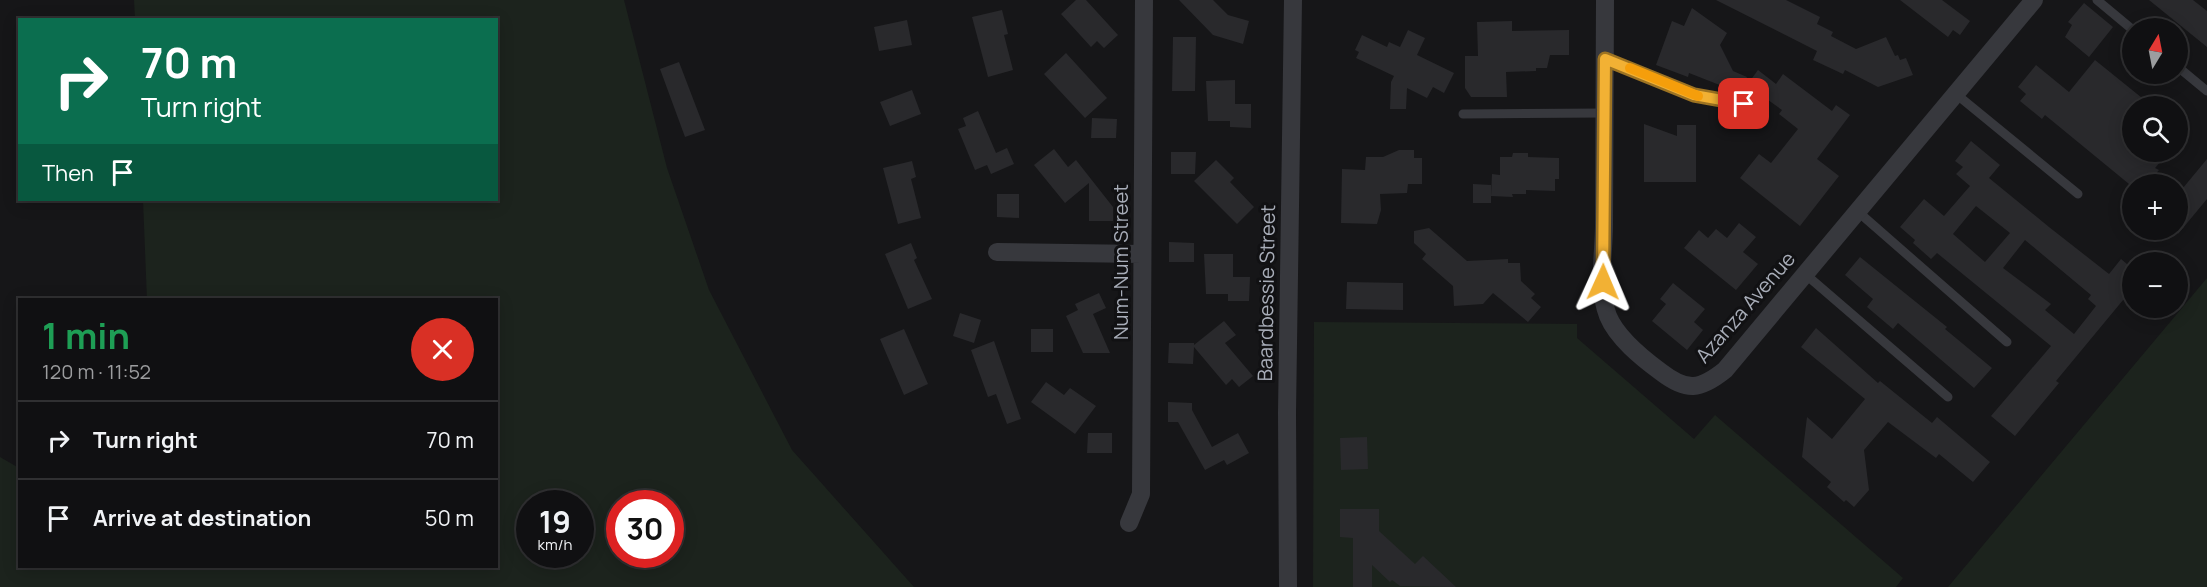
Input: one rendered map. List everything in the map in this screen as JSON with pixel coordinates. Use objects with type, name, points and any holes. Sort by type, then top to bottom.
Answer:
[{"type":"street","name":"Num-Num Street","points":[[1129,523],[1141,494],[1144,0]]},
{"type":"street","name":"Baardbessie Street","points":[[1288,587],[1287,413],[1293,0]]},
{"type":"street","name":"Azanza Avenue","points":[[1605,0],[1604,296],[1610,322],[1645,359],[1682,386],[1708,384],[1725,370],[1856,210],[2034,0]]},
{"type":"street","points":[[998,252],[1142,254]]},
{"type":"lane","points":[[2097,0],[2122,21]]},
{"type":"lane","points":[[1605,59],[1694,95],[1744,104]]},
{"type":"lane","points":[[2188,75],[2207,91]]},
{"type":"lane","points":[[1956,94],[2078,194]]},
{"type":"lane","points":[[1463,114],[1604,113]]},
{"type":"lane","points":[[1856,210],[2007,342]]},
{"type":"lane","points":[[1804,273],[1948,397]]},
{"type":"shaded area","points":[[134,0],[624,0],[667,168],[709,290],[792,450],[914,587],[0,587],[0,457],[18,467],[18,568],[498,568],[498,298],[147,298],[143,201],[498,201],[498,18],[135,18]]},
{"type":"shaded area","points":[[2207,278],[2207,587],[1948,587],[2173,318],[2188,318],[2188,301]]},
{"type":"shaded area","points":[[1314,322],[1577,324],[1577,338],[1694,439],[1715,415],[1903,578],[1896,587],[1313,587]]},
{"type":"building","points":[[1076,0],[1086,0],[1118,35],[1104,48],[1097,41],[1091,47],[1061,14]]},
{"type":"building","points":[[1179,0],[1213,0],[1228,15],[1249,21],[1243,44],[1213,35]]},
{"type":"building","points":[[1716,0],[1786,0],[1820,17],[1817,24],[1833,32],[1831,36],[1856,49],[1886,37],[1895,56],[1898,55],[1900,60],[1906,58],[1913,75],[1878,87],[1845,70],[1843,74],[1813,60],[1817,51]]},
{"type":"building","points":[[1900,0],[1942,0],[1970,21],[1960,35],[1953,30],[1948,37]]},
{"type":"building","points":[[2149,0],[2193,0],[2207,11],[2207,47],[2188,32],[2188,18],[2171,18]]},
{"type":"building","points":[[2084,3],[2113,27],[2089,57],[2065,37],[2072,25],[2068,22]]},
{"type":"building","points":[[1692,8],[1727,33],[1720,45],[1733,71],[1747,77],[1740,93],[1689,73],[1688,77],[1656,65],[1672,21],[1684,26]]},
{"type":"building","points":[[1002,10],[1008,34],[1004,35],[1013,70],[988,77],[972,17]]},
{"type":"building","points":[[907,20],[912,45],[879,51],[874,27]]},
{"type":"building","points":[[1512,21],[1512,31],[1569,30],[1569,55],[1550,55],[1547,68],[1536,68],[1536,71],[1506,72],[1507,97],[1471,97],[1465,88],[1465,56],[1478,56],[1477,22]]},
{"type":"building","points":[[1408,30],[1425,38],[1417,55],[1454,73],[1444,93],[1433,87],[1427,98],[1407,88],[1406,109],[1390,109],[1391,82],[1394,76],[1356,58],[1359,52],[1355,50],[1362,35],[1387,47],[1389,42],[1400,47]]},
{"type":"building","points":[[1173,37],[1196,37],[1195,91],[1172,91]]},
{"type":"building","points":[[1066,53],[1107,98],[1085,118],[1044,74]]},
{"type":"building","points":[[2095,60],[2140,96],[2122,96],[2122,162],[2160,162],[2155,168],[2159,170],[2156,174],[2122,174],[2122,178],[2045,115],[2042,119],[2020,101],[2026,94],[2018,87],[2036,65],[2069,92]]},
{"type":"building","points":[[679,62],[705,130],[685,137],[660,69]]},
{"type":"building","points":[[1758,70],[1776,84],[1783,74],[1832,111],[1836,105],[1850,115],[1817,159],[1839,176],[1800,226],[1740,178],[1759,154],[1771,163],[1798,129],[1779,114],[1782,110],[1747,85]]},
{"type":"building","points":[[1235,80],[1235,104],[1251,104],[1251,128],[1230,127],[1230,121],[1208,121],[1206,81]]},
{"type":"building","points":[[912,90],[921,114],[890,126],[880,102]]},
{"type":"building","points":[[978,111],[996,153],[1007,148],[1014,164],[991,174],[987,165],[975,170],[958,129],[966,126],[963,118]]},
{"type":"building","points":[[1092,118],[1117,119],[1116,138],[1091,138]]},
{"type":"building","points":[[1644,124],[1677,136],[1677,125],[1696,125],[1696,182],[1644,182]]},
{"type":"building","points":[[1971,141],[2000,165],[1989,178],[2049,227],[2109,274],[2122,260],[2122,301],[2056,381],[2059,383],[2015,436],[1991,416],[2051,346],[1937,253],[1931,259],[1900,227],[1924,199],[1944,216],[1970,186],[1956,174],[1963,167],[1955,161]],"holes":[[[1976,206],[2010,233],[1985,262],[1953,234]],[[2025,240],[2091,295],[2088,299],[2096,306],[2074,334],[2045,310],[2051,304],[2003,268]]]},
{"type":"building","points":[[1054,149],[1068,167],[1076,160],[1113,207],[1113,221],[1089,221],[1089,183],[1065,203],[1034,165]]},
{"type":"building","points":[[1399,150],[1414,150],[1414,158],[1422,158],[1422,184],[1408,184],[1407,193],[1380,194],[1381,210],[1377,224],[1341,223],[1342,169],[1365,170],[1366,157],[1383,157]]},
{"type":"building","points":[[1171,152],[1196,152],[1195,174],[1171,174]]},
{"type":"building","points":[[1513,153],[1528,153],[1528,157],[1559,158],[1559,179],[1555,179],[1555,191],[1526,190],[1526,194],[1512,194],[1513,197],[1491,196],[1492,174],[1500,175],[1500,157],[1512,157]]},
{"type":"building","points":[[2207,159],[2207,199],[2188,222],[2188,182]]},
{"type":"building","points":[[1216,160],[1234,178],[1230,182],[1254,207],[1237,224],[1194,181]]},
{"type":"building","points":[[912,161],[916,177],[911,179],[921,218],[898,224],[883,168]]},
{"type":"building","points":[[1473,184],[1491,185],[1491,203],[1473,203]]},
{"type":"building","points":[[997,194],[1019,194],[1019,218],[997,217]]},
{"type":"building","points":[[1739,223],[1756,237],[1743,252],[1758,264],[1736,290],[1684,248],[1699,230],[1708,238],[1716,229],[1727,238]]},
{"type":"building","points":[[1429,228],[1467,261],[1508,259],[1508,263],[1520,263],[1521,281],[1535,294],[1531,298],[1541,307],[1528,322],[1493,293],[1483,304],[1454,306],[1453,286],[1422,259],[1426,254],[1414,243],[1414,231]]},
{"type":"building","points":[[1169,242],[1194,243],[1194,262],[1169,262]]},
{"type":"building","points":[[911,243],[917,258],[914,260],[932,299],[908,309],[885,254]]},
{"type":"building","points":[[1204,254],[1233,254],[1233,277],[1250,277],[1249,301],[1228,301],[1228,294],[1206,294]]},
{"type":"building","points":[[1860,257],[1947,327],[1945,329],[1992,368],[1974,388],[1898,323],[1893,329],[1867,307],[1873,299],[1845,275]]},
{"type":"building","points":[[1347,282],[1403,283],[1403,310],[1346,309]]},
{"type":"building","points":[[1673,283],[1705,309],[1694,322],[1703,330],[1687,350],[1652,321],[1666,304],[1660,299]]},
{"type":"building","points":[[1099,293],[1106,308],[1093,314],[1110,353],[1083,353],[1066,316],[1078,310],[1075,304]]},
{"type":"building","points":[[960,313],[981,320],[974,343],[953,336]]},
{"type":"building","points":[[1224,321],[1236,335],[1225,343],[1253,376],[1239,387],[1232,379],[1226,385],[1194,347],[1193,364],[1168,363],[1169,343],[1194,343],[1194,345]]},
{"type":"building","points":[[1816,328],[1878,383],[1880,381],[1932,423],[1937,417],[1990,462],[1973,482],[1939,454],[1936,458],[1888,422],[1864,450],[1869,490],[1854,507],[1846,500],[1844,502],[1827,487],[1831,482],[1802,457],[1807,417],[1832,439],[1865,399],[1801,347]]},
{"type":"building","points":[[904,329],[928,384],[904,395],[880,339]]},
{"type":"building","points":[[1031,329],[1053,329],[1053,352],[1031,352]]},
{"type":"building","points":[[994,341],[1021,419],[1007,424],[996,394],[988,397],[971,350]]},
{"type":"building","points":[[1046,382],[1064,395],[1070,388],[1096,406],[1075,434],[1031,402]]},
{"type":"building","points":[[1168,402],[1192,403],[1192,410],[1212,447],[1238,433],[1249,453],[1227,465],[1224,460],[1205,470],[1178,422],[1168,422]]},
{"type":"building","points":[[1088,433],[1112,433],[1112,453],[1087,453]]},
{"type":"building","points":[[1367,437],[1368,469],[1341,470],[1340,438]]},
{"type":"building","points":[[1340,509],[1379,509],[1379,531],[1415,564],[1423,556],[1456,587],[1400,586],[1392,580],[1390,582],[1372,565],[1372,587],[1353,587],[1353,538],[1340,537]]},
{"type":"slow traffic","points":[[1630,68],[1698,96]]},
{"type":"route","points":[[1603,282],[1605,59],[1694,95],[1744,104]]}]
